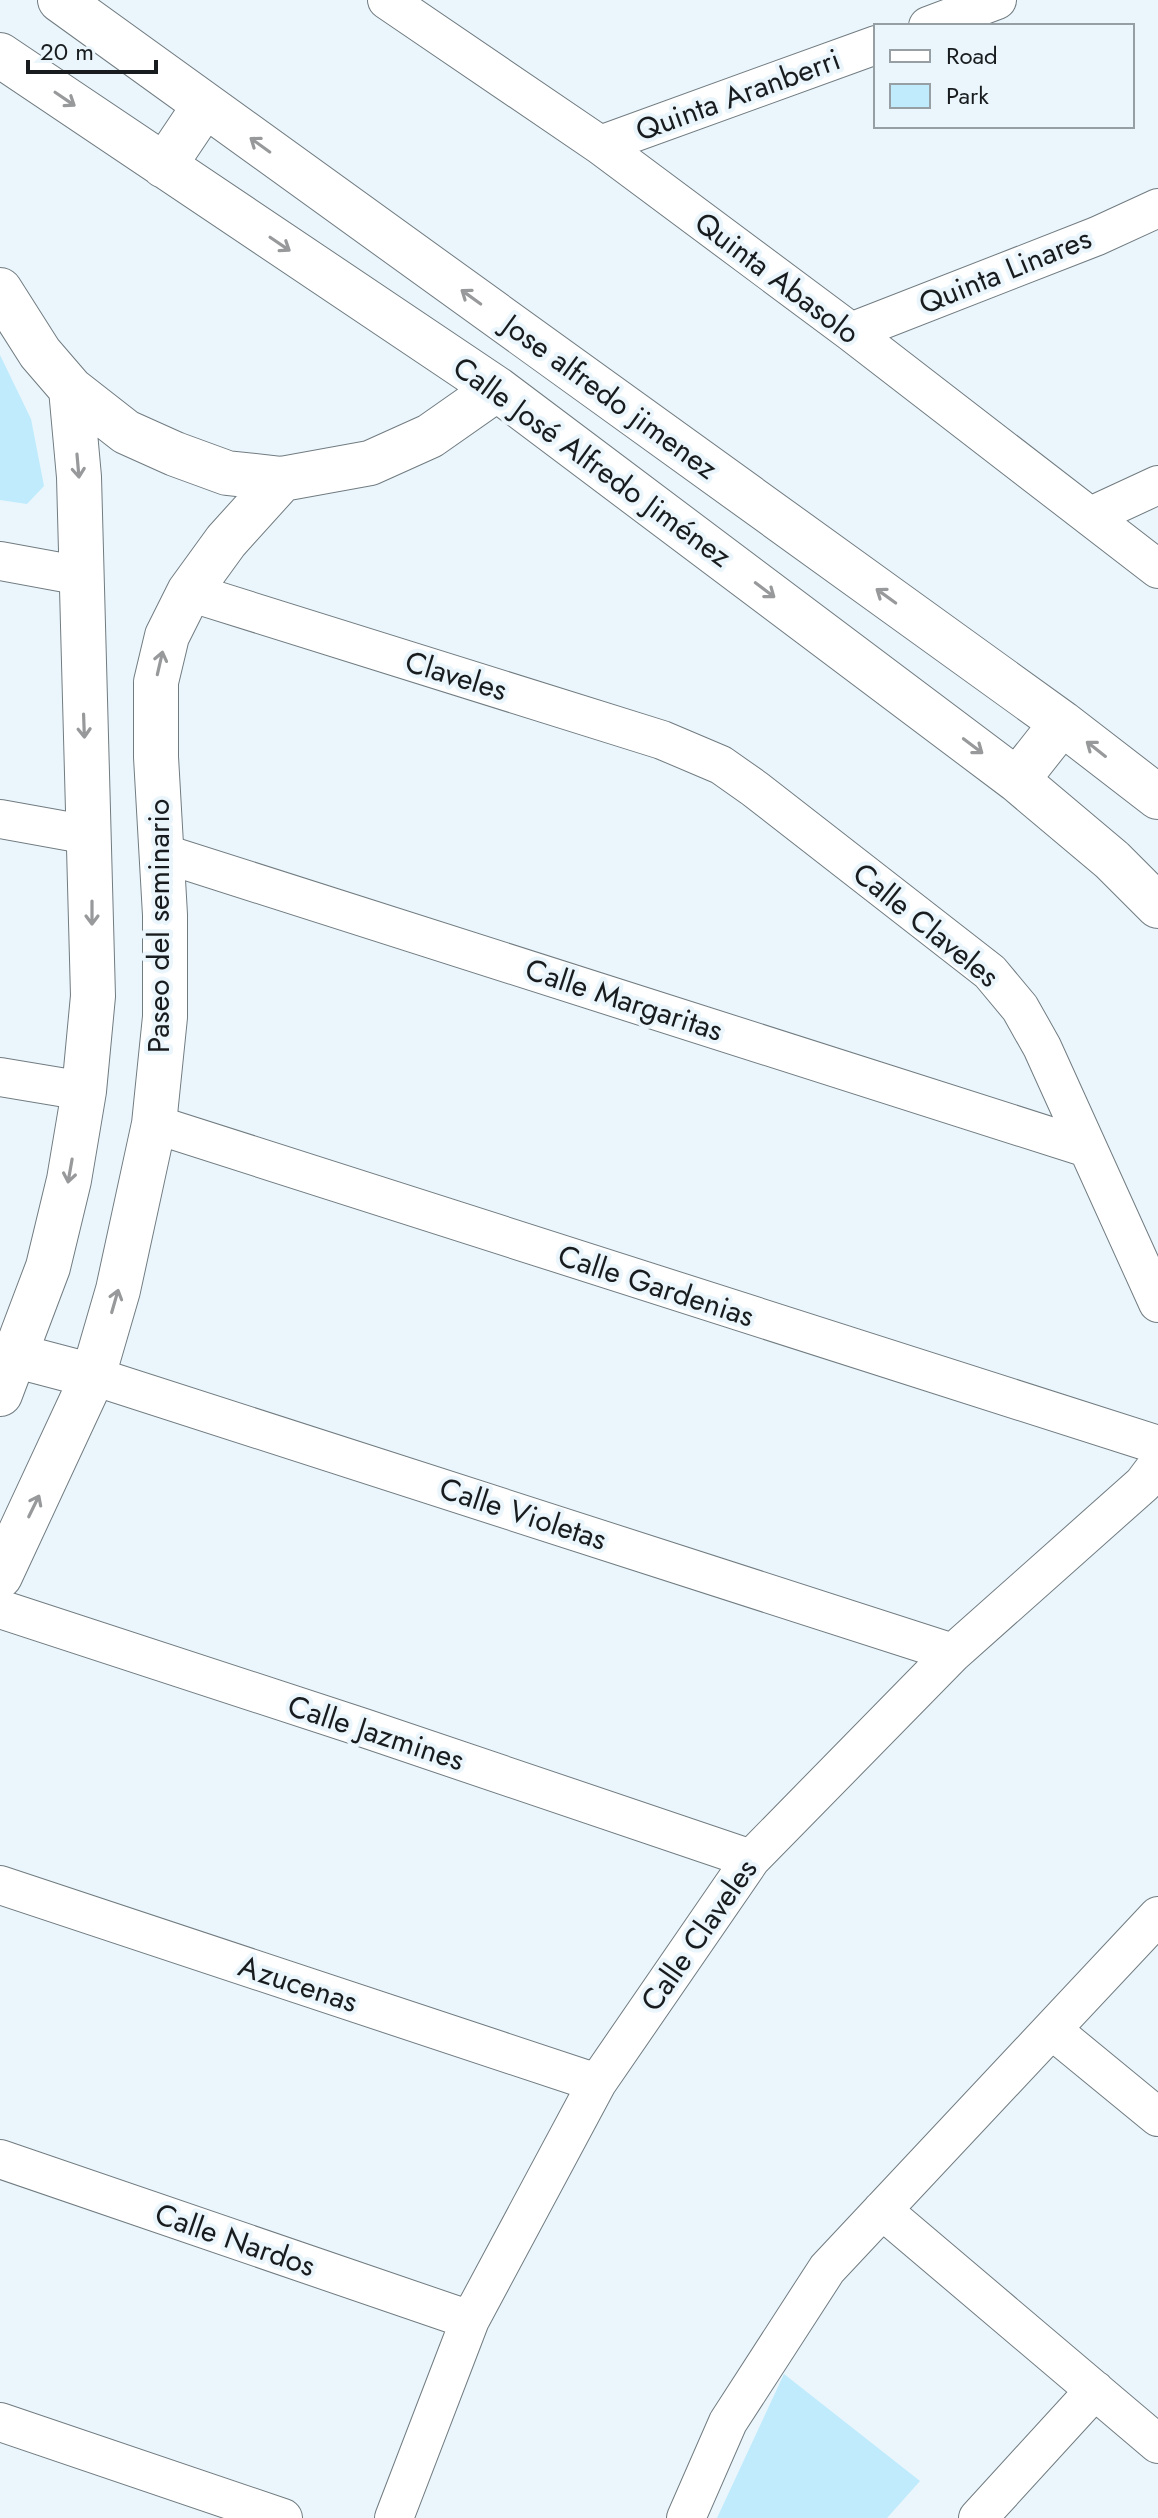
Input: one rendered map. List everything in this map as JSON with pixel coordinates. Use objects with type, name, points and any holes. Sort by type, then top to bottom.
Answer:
[{"type":"street","name":"Jose alfredo jimenez","points":[[60,0],[1062,723],[1158,797]]},
{"type":"street","name":"Quinta Abasolo","points":[[387,0],[600,145],[851,332],[1158,569]]},
{"type":"street","points":[[933,24],[997,0]]},
{"type":"street","name":"Quinta Aranberri","points":[[600,145],[874,46]]},
{"type":"street","name":"Calle José Alfredo Jiménez","points":[[0,55],[497,389],[1017,780],[1112,860],[1158,906]]},
{"type":"street","points":[[164,166],[205,105]]},
{"type":"street","name":"Quinta Linares","points":[[851,332],[1097,236],[1158,208]]},
{"type":"street","points":[[0,290],[40,353],[71,389],[126,432],[227,473],[282,479],[370,463],[430,436],[497,389]]},
{"type":"street","points":[[71,389],[79,477],[93,996],[84,1091],[69,1180],[48,1267],[6,1367],[93,1376]]},
{"type":"street","name":"Paseo del seminario","points":[[0,1576],[93,1376],[118,1290],[154,1124],[165,1017],[156,682],[167,636],[189,592],[226,541],[282,479]]},
{"type":"street","points":[[1091,516],[1158,485]]},
{"type":"street","points":[[0,561],[82,576]]},
{"type":"street","name":"Claveles","points":[[189,592],[662,740],[721,765]]},
{"type":"street","points":[[1017,780],[1062,723]]},
{"type":"street","name":"Calle Claveles","points":[[721,765],[990,972],[1020,1008],[1042,1047],[1158,1303]]},
{"type":"street","points":[[0,819],[89,835],[162,853]]},
{"type":"street","name":"Calle Margaritas","points":[[162,853],[1087,1148]]},
{"type":"street","points":[[0,1077],[84,1091]]},
{"type":"street","name":"Calle Gardenias","points":[[154,1124],[1158,1445]]},
{"type":"street","name":"Calle Violetas","points":[[93,1376],[953,1653]]},
{"type":"street","name":"Calle Claveles","points":[[394,2518],[470,2320],[597,2083],[751,1859],[953,1653],[1143,1484],[1158,1464]]},
{"type":"street","name":"Calle Jazmines","points":[[0,1609],[751,1859]]},
{"type":"street","name":"Azucenas","points":[[0,1885],[597,2083]]},
{"type":"street","points":[[686,2518],[728,2422],[827,2269],[1158,1916]]},
{"type":"street","points":[[1052,2030],[1158,2117]]},
{"type":"street","name":"Calle Nardos","points":[[0,2159],[470,2320]]},
{"type":"street","points":[[882,2210],[1158,2444]]},
{"type":"street","points":[[978,2518],[1095,2390]]},
{"type":"street","points":[[0,2422],[283,2518]]},
{"type":"green space","points":[[0,355],[31,419],[44,486],[27,504],[0,500]]},
{"type":"green space","points":[[784,2374],[920,2481],[887,2518],[717,2518]]}]
